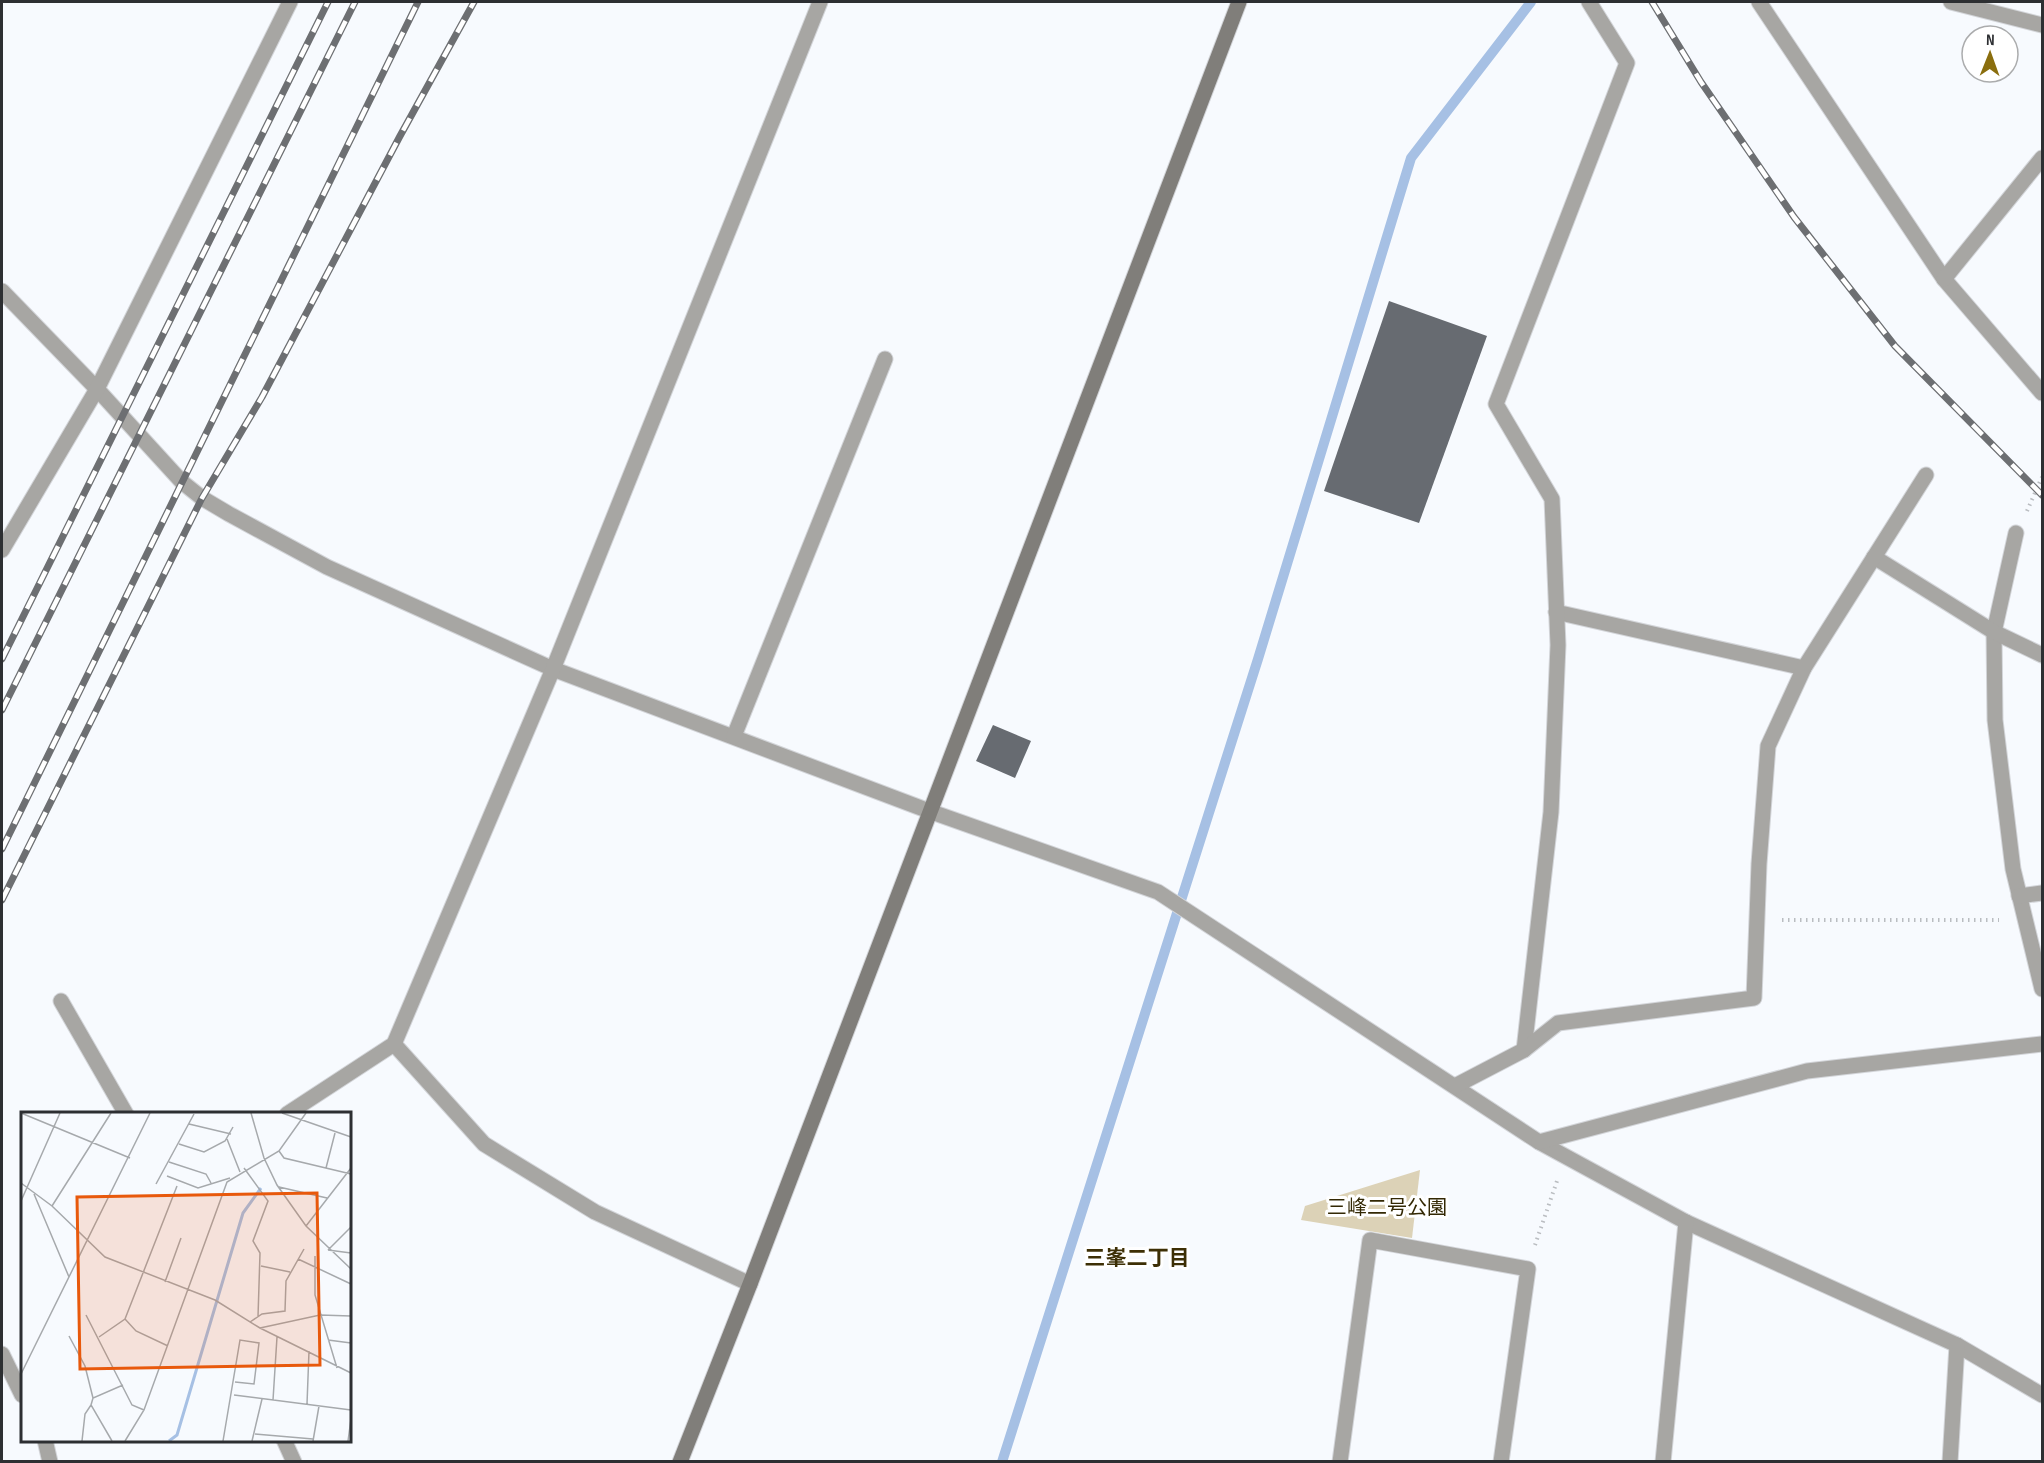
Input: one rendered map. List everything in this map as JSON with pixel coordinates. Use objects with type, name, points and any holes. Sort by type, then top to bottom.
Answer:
[{"type":"street","points":[[2,550],[97,388],[290,2]]},
{"type":"street","points":[[289,1112],[394,1044],[553,669],[820,2]]},
{"type":"street","points":[[680,1461],[750,1284],[1239,2]]},
{"type":"street","points":[[1524,1050],[1551,812],[1558,645],[1552,499],[1496,404],[1627,63],[1589,2]]},
{"type":"street","points":[[1758,2],[1944,279],[2043,393]]},
{"type":"street","points":[[1951,2],[2043,25]]},
{"type":"street","points":[[1944,279],[2043,158]]},
{"type":"street","points":[[2,291],[97,388],[182,482],[202,498],[327,567],[553,669],[929,811],[1158,892],[1539,1142],[1686,1222],[1957,1345],[2043,1395]]},
{"type":"street","points":[[734,736],[885,359]]},
{"type":"street","points":[[1455,1086],[1524,1050],[1558,1023],[1754,998],[1759,864],[1768,746],[1804,668],[1926,475]]},
{"type":"street","points":[[2016,533],[1994,632],[1995,720],[2013,869],[2043,989]]},
{"type":"street","points":[[1874,557],[1994,632],[2043,655]]},
{"type":"street","points":[[1556,612],[1804,668]]},
{"type":"street","points":[[2019,896],[2043,893]]},
{"type":"street","points":[[61,1001],[125,1112]]},
{"type":"street","points":[[394,1044],[483,1144],[595,1212],[750,1284]]},
{"type":"street","points":[[1539,1142],[1807,1071],[2043,1044]]},
{"type":"street","points":[[1663,1461],[1686,1222]]},
{"type":"street","points":[[1340,1461],[1370,1240],[1528,1269],[1501,1461]]},
{"type":"street","points":[[1950,1461],[1957,1345]]},
{"type":"street","points":[[2,1354],[21,1393]]},
{"type":"street","points":[[45,1442],[50,1461]]},
{"type":"street","points":[[285,1442],[294,1461]]},
{"type":"path","points":[[2016,533],[2043,477]]},
{"type":"path","points":[[1757,920],[2025,920]]},
{"type":"path","points":[[1528,1269],[1565,1156]]},
{"type":"green space","name":"三峰二号公園","points":[[1420,1170],[1412,1238],[1301,1220],[1305,1206]]},
{"type":"building","points":[[1389,301],[1487,336],[1419,523],[1324,491]]},
{"type":"building","points":[[993,725],[1031,741],[1015,778],[976,761]]},
{"type":"waterway","points":[[1002,1462],[1258,659],[1411,158],[1531,2]]},
{"type":"railway","points":[[2,659],[328,2]]},
{"type":"railway","points":[[2,710],[355,2]]},
{"type":"railway","points":[[2,849],[418,2]]},
{"type":"railway","points":[[2,900],[202,498],[262,397],[400,136],[474,2]]},
{"type":"railway","points":[[1652,2],[1701,82],[1794,217],[1895,346],[2042,495]]},
{"type":"district","name":"三峯二丁目","points":[[1137,1258]]}]
